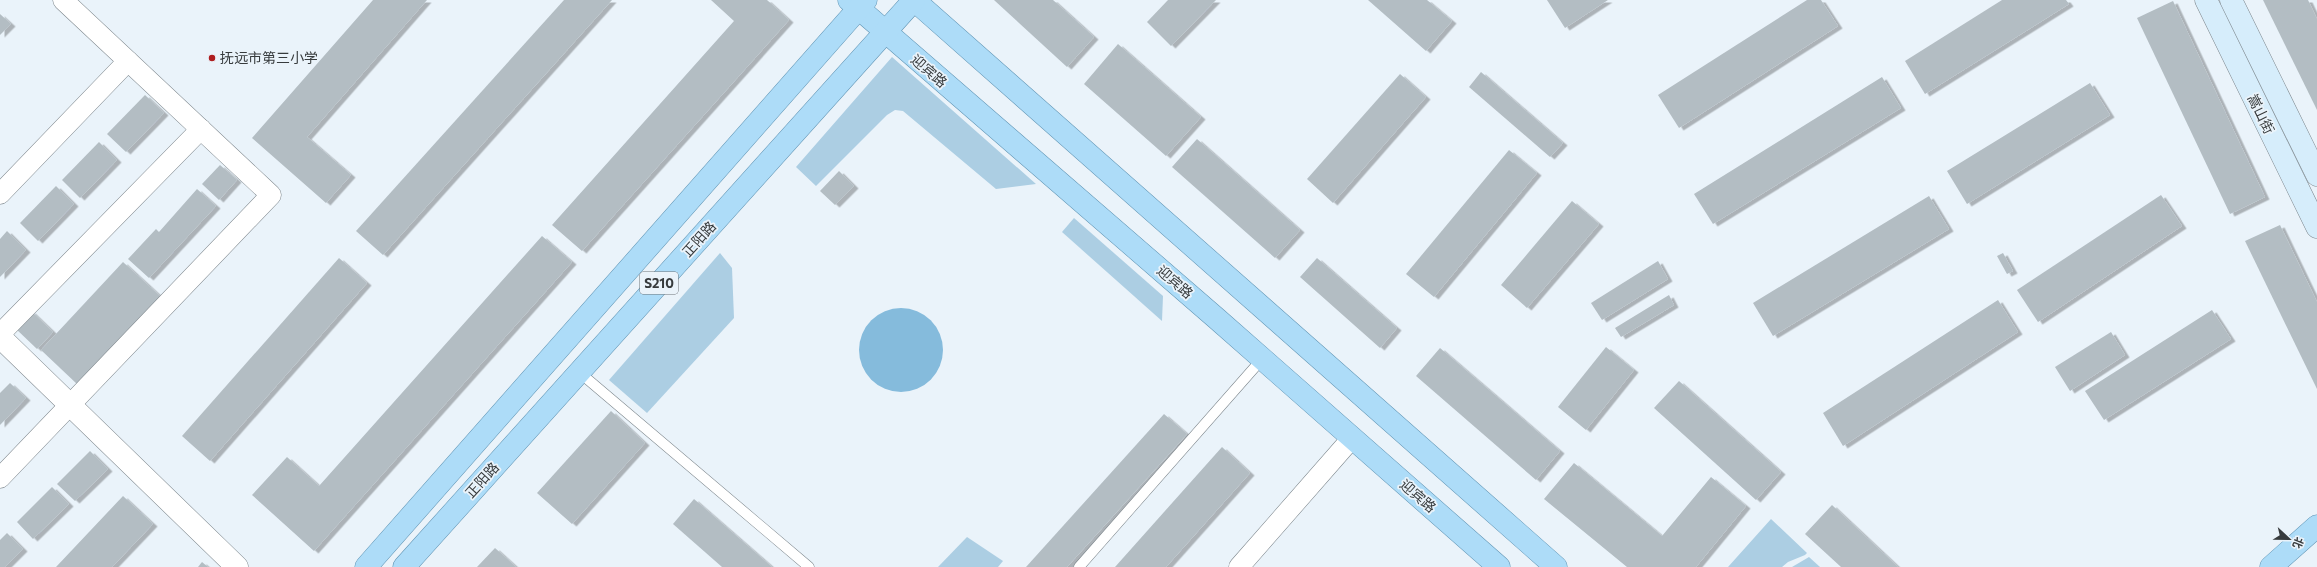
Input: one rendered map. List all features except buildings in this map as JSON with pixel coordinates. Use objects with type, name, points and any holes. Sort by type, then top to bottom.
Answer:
[{"type":"main road","name":"正阳路","points":[[404,567],[914,0]]},
{"type":"main road","points":[[914,0],[1556,567]]},
{"type":"main road","name":"嵩山街","points":[[2206,0],[2317,227]]},
{"type":"main road","name":"嵩山街","points":[[2231,0],[2317,175]]},
{"type":"main road","name":"正阳路","points":[[366,567],[858,3]]},
{"type":"main road","name":"迎宾路","points":[[858,3],[885,32],[1262,359],[1498,567]]},
{"type":"main road","points":[[2271,567],[2317,526]]},
{"type":"street","points":[[0,478],[69,404],[271,195],[63,0]]},
{"type":"street","points":[[0,194],[128,61]]},
{"type":"street","points":[[201,129],[0,335],[237,567]]},
{"type":"street","points":[[1239,567],[1352,438]]},
{"type":"lane","points":[[1079,567],[1262,359]]},
{"type":"lane","points":[[579,372],[809,567]]},
{"type":"shaded area","points":[[892,57],[1036,184],[996,189],[903,111],[895,110],[887,115],[816,186],[796,167]]},
{"type":"shaded area","points":[[1074,218],[1163,296],[1162,321],[1062,232]]},
{"type":"shaded area","points":[[720,253],[732,268],[734,318],[647,413],[609,380]]},
{"type":"shaded area","points":[[893,308],[909,308],[925,315],[936,326],[943,342],[943,358],[940,366],[931,380],[925,385],[909,392],[893,392],[877,385],[866,374],[859,358],[859,342],[866,326],[877,315]]},
{"type":"shaded area","points":[[1771,519],[1807,553],[1788,562],[1782,567],[1728,567]]},
{"type":"shaded area","points":[[967,537],[1003,561],[998,567],[938,567]]},
{"type":"shaded area","points":[[1809,557],[1820,567],[1792,567]]},
{"type":"place","name":"抚远市第三小学","points":[[212,58]]}]
